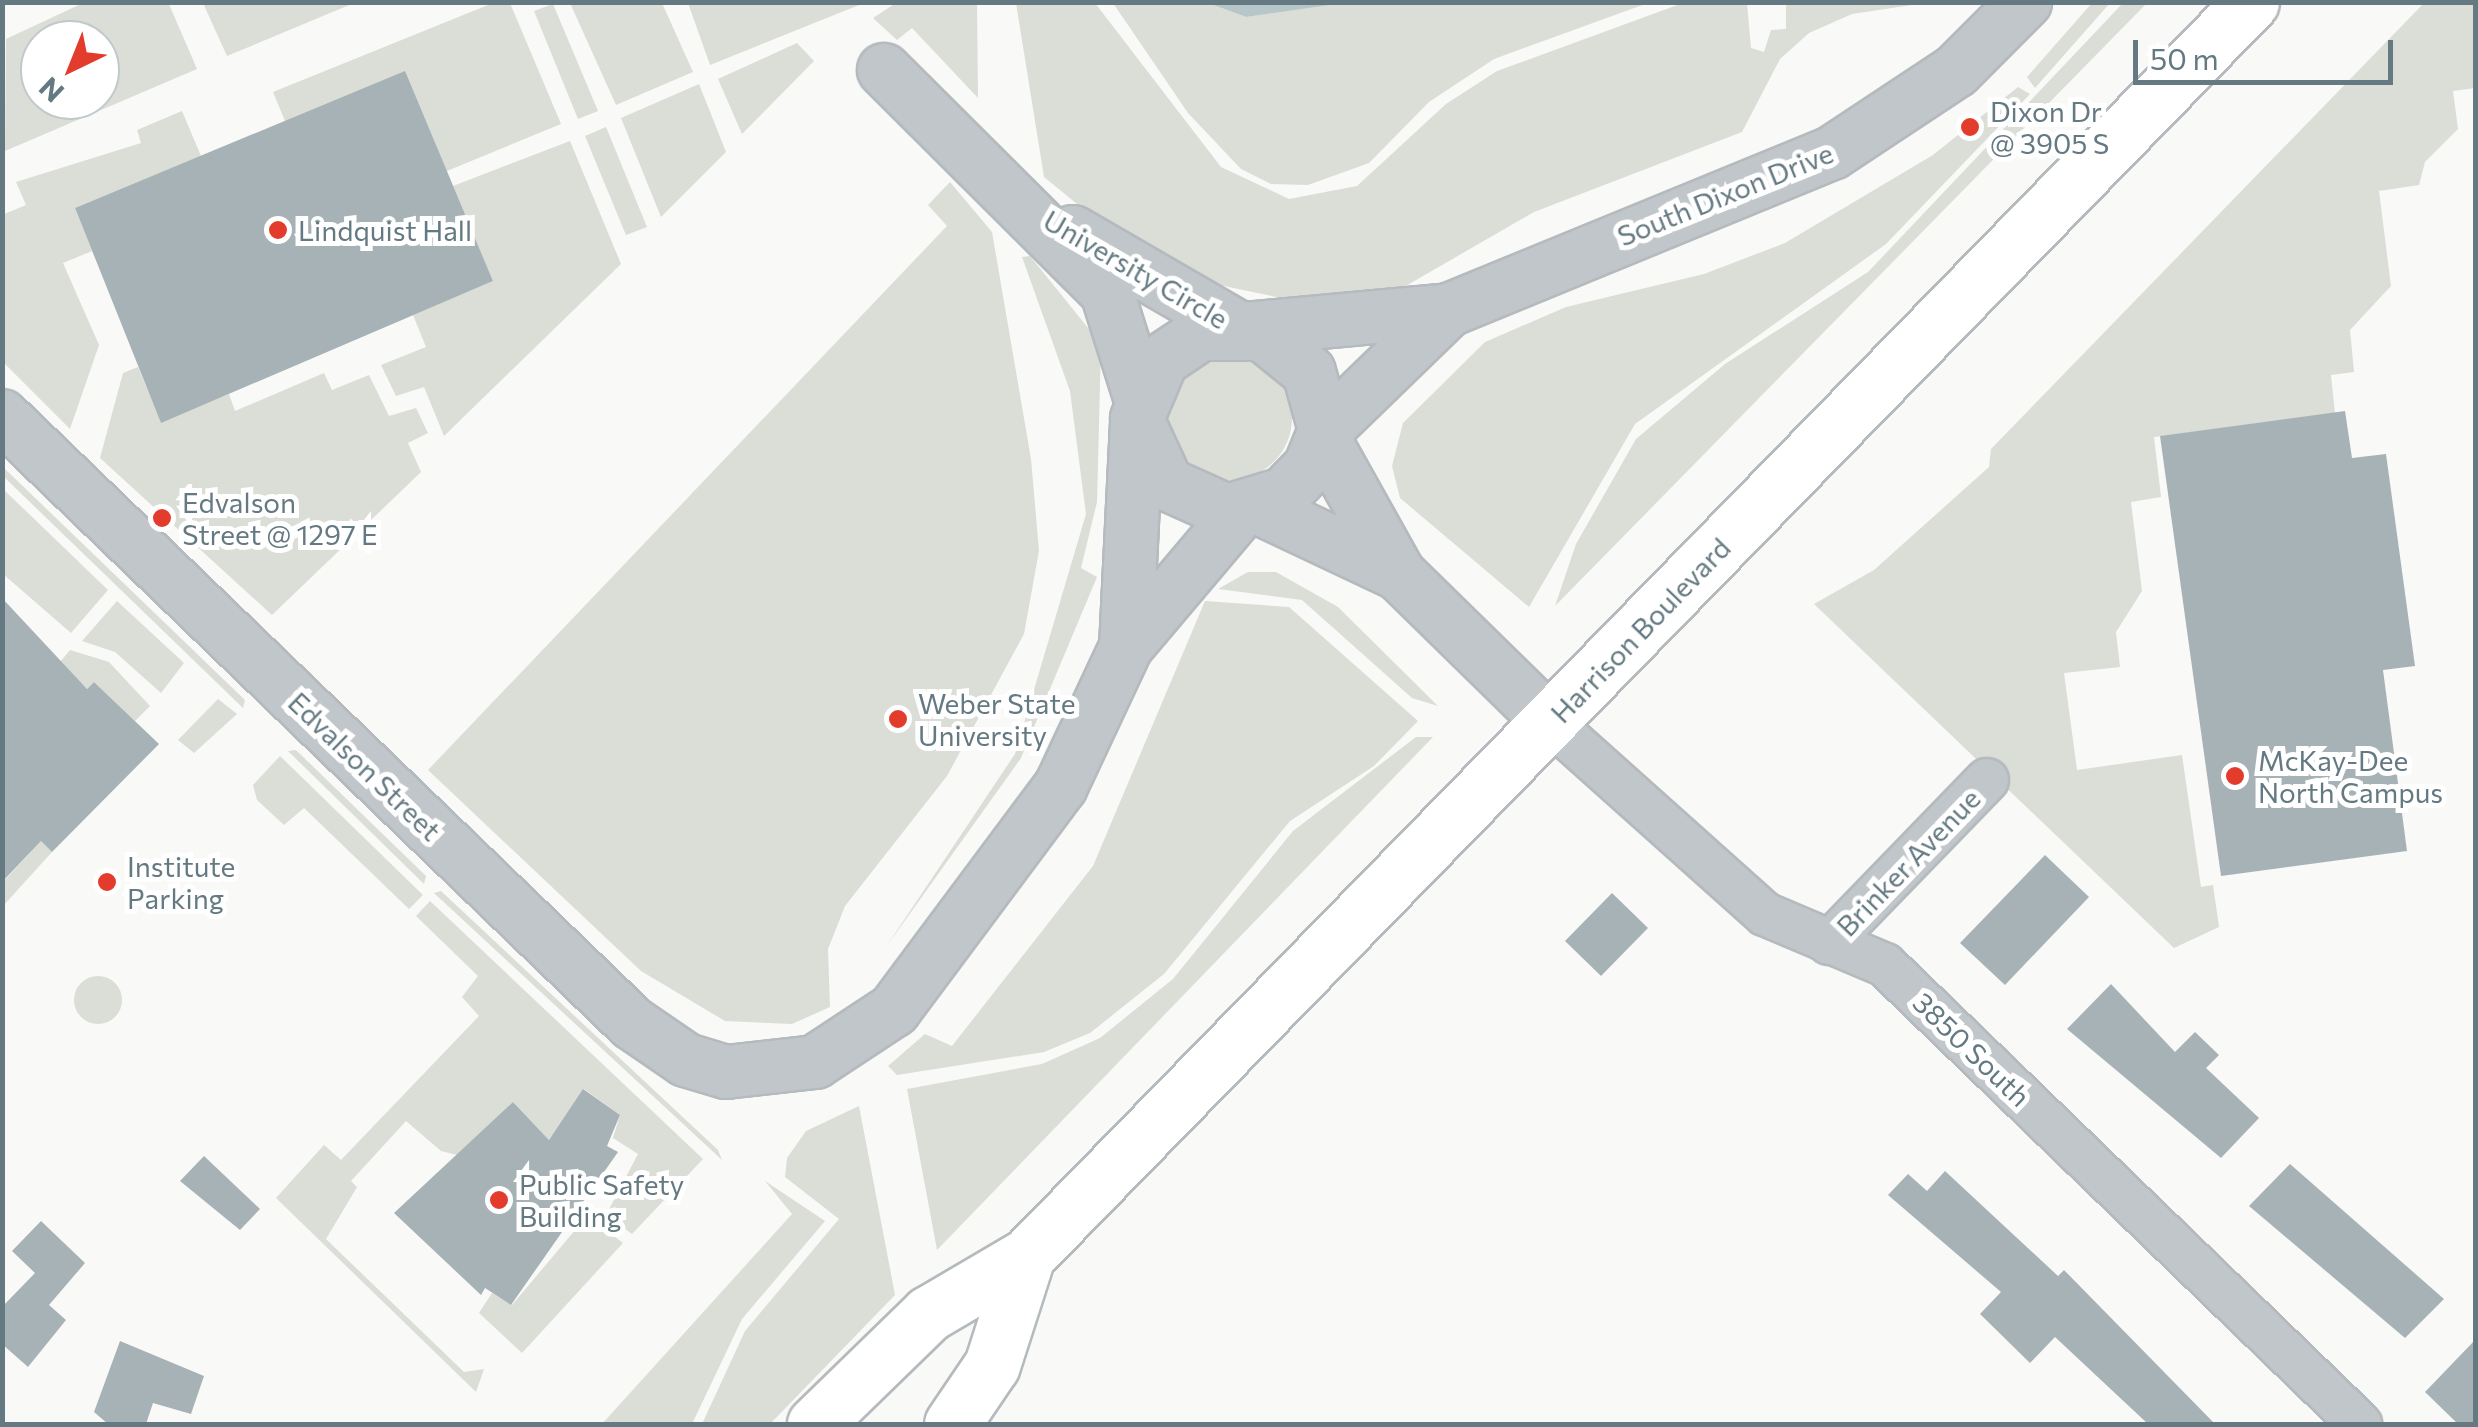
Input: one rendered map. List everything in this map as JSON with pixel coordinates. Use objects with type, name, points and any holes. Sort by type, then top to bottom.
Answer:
[{"type":"main road","name":"Harrison Boulevard","points":[[815,1424],[928,1314],[1027,1256],[2251,2]]},
{"type":"main road","name":"Harrison Boulevard","points":[[952,1424],[992,1365],[1027,1256]]},
{"type":"street","name":"South Dixon Drive","points":[[1242,329],[1449,310],[1832,153],[1956,70],[2025,2]]},
{"type":"street","name":"University Circle","points":[[884,70],[1033,208],[1119,312],[1140,411]]},
{"type":"street","name":"University Circle","points":[[1033,208],[1242,329]]},
{"type":"street","name":"South Dixon Drive","points":[[1324,434],[1449,310]]},
{"type":"street","points":[[1126,647],[1140,411],[1174,349],[1242,329],[1300,360],[1324,434],[1399,574],[1550,722]]},
{"type":"street","points":[[1140,411],[1168,484],[1206,507],[1249,509],[1399,574]]},
{"type":"street","name":"Edvalson Street","points":[[2,416],[632,1023],[686,1060],[752,1074],[836,1054],[894,1010],[1061,786],[1126,647]]},
{"type":"street","points":[[1126,647],[1249,509],[1298,482],[1324,434]]},
{"type":"street","name":"3850 South","points":[[1550,722],[1765,914],[1885,966],[2360,1424]]},
{"type":"street","name":"Brinker Avenue","points":[[1830,944],[1987,780]]},
{"type":"shaded area","points":[[168,2],[197,69],[120,102],[120,20],[47,20],[83,3]]},
{"type":"shaded area","points":[[1343,2],[1648,3],[1494,59],[1429,102],[1369,163],[1308,185],[1271,184],[1241,169],[1188,113],[1113,3],[1208,3],[1246,17]]},
{"type":"shaded area","points":[[1932,2],[1852,14],[1809,33],[1780,59],[1742,132],[1534,212],[1397,291],[1305,303],[1200,281],[1104,226],[1044,177],[1016,3],[1095,3],[1221,167],[1289,199],[1357,186],[1446,104],[1497,71],[1683,3],[1747,3],[1751,48],[1764,52],[1771,30],[1786,29],[1786,3]]},
{"type":"shaded area","points":[[203,3],[354,3],[227,56]]},
{"type":"shaded area","points":[[493,3],[510,3],[561,124],[447,171],[285,121],[273,92]]},
{"type":"shaded area","points":[[570,3],[662,3],[693,72],[616,105]]},
{"type":"shaded area","points":[[688,3],[864,3],[710,65]]},
{"type":"shaded area","points":[[896,3],[977,3],[978,98],[912,28],[897,40],[873,18]]},
{"type":"shaded area","points":[[1208,3],[1343,3],[1246,17]]},
{"type":"shaded area","points":[[2092,3],[2110,3],[2035,88],[2027,77]]},
{"type":"shaded area","points":[[2123,3],[2147,3],[1555,606],[1576,544],[1636,439],[1725,364],[1868,272]]},
{"type":"shaded area","points":[[2424,3],[2475,3],[2475,88],[2453,91],[2458,129],[2425,162],[2419,185],[2379,191],[2391,286],[2350,330],[2354,372],[2331,375],[2335,413],[2154,437],[2161,497],[2131,502],[2142,591],[2116,632],[2120,667],[2064,673],[2077,770],[2182,755],[2201,887],[2213,885],[2219,927],[2174,948],[1814,604],[1874,570],[1989,467],[1991,449]]},
{"type":"shaded area","points":[[553,4],[598,111],[578,119],[534,11]]},
{"type":"shaded area","points":[[20,32],[20,120],[78,120],[5,151],[6,39]]},
{"type":"shaded area","points":[[797,43],[814,61],[742,134],[718,79]]},
{"type":"shaded area","points":[[699,84],[726,152],[661,217],[621,118]]},
{"type":"shaded area","points":[[2018,87],[2030,94],[1886,244],[1635,424],[1529,607],[1400,498],[1392,466],[1403,423],[1485,342],[1566,307],[1704,274],[1785,243],[1933,155]]},
{"type":"shaded area","points":[[182,111],[201,156],[75,208],[92,251],[63,263],[99,345],[70,429],[3,362],[2,215],[26,205],[16,182],[141,143],[137,130]]},
{"type":"shaded area","points":[[606,127],[647,227],[626,235],[585,136]]},
{"type":"shaded area","points":[[570,141],[621,264],[444,436],[424,387],[396,396],[381,365],[426,347],[413,315],[493,281],[453,186]]},
{"type":"shaded area","points":[[950,182],[992,232],[1031,459],[1039,551],[1024,634],[947,776],[845,906],[828,949],[830,1007],[792,1024],[725,1021],[641,971],[428,770],[947,226],[928,205]]},
{"type":"shaded area","points":[[1030,256],[1101,344],[1097,502],[1081,568],[1097,577],[1021,758],[886,947],[1015,754],[1086,514],[1070,391],[1022,257]]},
{"type":"shaded area","points":[[1230,356],[1254,360],[1274,374],[1288,394],[1292,418],[1288,442],[1274,462],[1254,476],[1230,480],[1206,476],[1186,462],[1172,442],[1168,418],[1172,394],[1186,374],[1206,360]]},
{"type":"shaded area","points":[[138,367],[161,422],[229,394],[235,411],[324,373],[332,390],[369,375],[389,416],[416,408],[428,433],[408,443],[421,472],[272,615],[100,458],[123,373]]},
{"type":"shaded area","points":[[3,467],[245,700],[243,708],[3,476]]},
{"type":"shaded area","points":[[2,488],[108,590],[71,633],[3,574]]},
{"type":"shaded area","points":[[1248,572],[1276,572],[1338,607],[1438,706],[1412,698],[1302,600],[1218,589]]},
{"type":"shaded area","points":[[117,601],[184,663],[161,693],[115,652],[82,641]]},
{"type":"shaded area","points":[[1205,601],[1289,607],[1418,721],[1374,766],[1290,821],[1164,974],[1090,1033],[1044,1052],[897,1075],[888,1066],[925,1034],[952,1046],[1093,866]]},
{"type":"shaded area","points":[[70,650],[109,662],[150,706],[135,721],[94,682],[87,689],[60,662]]},
{"type":"shaded area","points":[[218,699],[237,714],[194,753],[178,740]]},
{"type":"shaded area","points":[[1416,737],[1433,737],[937,1250],[907,1089],[1042,1064],[1100,1038],[1173,979],[1293,831]]},
{"type":"shaded area","points":[[296,750],[426,876],[424,884],[288,751]]},
{"type":"shaded area","points":[[280,756],[423,895],[409,909],[304,808],[284,825],[257,800],[253,785]]},
{"type":"shaded area","points":[[41,841],[52,852],[3,906],[3,882]]},
{"type":"shaded area","points":[[441,891],[718,1150],[722,1160],[434,893]]},
{"type":"shaded area","points":[[430,901],[703,1159],[632,1234],[606,1215],[638,1154],[613,1138],[620,1115],[584,1089],[549,1140],[513,1102],[461,1156],[441,1151],[406,1121],[351,1181],[357,1187],[326,1239],[464,1372],[484,1369],[476,1392],[276,1198],[324,1145],[341,1160],[479,1016],[462,997],[478,976],[416,916]]},
{"type":"shaded area","points":[[98,976],[115,983],[122,1000],[115,1017],[98,1024],[81,1017],[74,1000],[81,983]]},
{"type":"shaded area","points":[[859,1106],[895,1295],[770,1424],[702,1424],[745,1331],[839,1219],[785,1177],[787,1158],[806,1131]]},
{"type":"shaded area","points":[[765,1181],[825,1221],[742,1319],[692,1424],[602,1424],[792,1214]]},
{"type":"shaded area","points":[[587,1216],[623,1243],[522,1353],[479,1313],[492,1293],[512,1305]]},
{"type":"building","name":"Lindquist Hall","points":[[405,71],[493,281],[161,423],[75,208]]},
{"type":"building","points":[[2345,411],[2352,458],[2386,454],[2415,666],[2383,670],[2407,851],[2221,876],[2160,436]]},
{"type":"building","points":[[2,598],[87,689],[94,682],[159,744],[52,852],[41,841],[2,882]]},
{"type":"building","points":[[2045,855],[2089,897],[2005,985],[1960,943]]},
{"type":"building","points":[[1612,893],[1648,928],[1601,976],[1565,941]]},
{"type":"building","points":[[2111,984],[2175,1052],[2195,1032],[2219,1055],[2206,1068],[2259,1118],[2221,1158],[2067,1029]]},
{"type":"building","name":"Public Safety Building","points":[[583,1089],[620,1115],[607,1146],[618,1152],[511,1305],[485,1288],[481,1295],[394,1213],[513,1102],[549,1140]]},
{"type":"building","points":[[204,1156],[260,1209],[240,1230],[180,1181]]},
{"type":"building","points":[[2290,1164],[2444,1299],[2405,1338],[2249,1206]]},
{"type":"building","points":[[1945,1171],[2058,1276],[2064,1270],[2215,1424],[2148,1424],[2055,1337],[2030,1363],[1980,1314],[2001,1292],[1888,1195],[1908,1174],[1927,1191]]},
{"type":"building","points":[[41,1221],[85,1263],[49,1305],[66,1320],[28,1367],[2,1344],[2,1307],[35,1273],[12,1251]]},
{"type":"building","points":[[2476,1339],[2476,1424],[2458,1424],[2425,1392]]},
{"type":"building","points":[[120,1341],[204,1376],[191,1414],[153,1403],[146,1424],[108,1424],[94,1412]]},
{"type":"place","name":"Dixon Dr @ 3905 S","points":[[1970,127]]},
{"type":"place","name":"Lindquist Hall","points":[[278,230]]},
{"type":"place","name":"Edvalson Street @ 1297 E","points":[[162,518]]},
{"type":"place","name":"Weber State University","points":[[898,719]]},
{"type":"place","name":"McKay-Dee North Campus","points":[[2235,776]]},
{"type":"place","name":"Institute Parking","points":[[107,882]]},
{"type":"place","name":"Public Safety Building","points":[[499,1200]]}]
